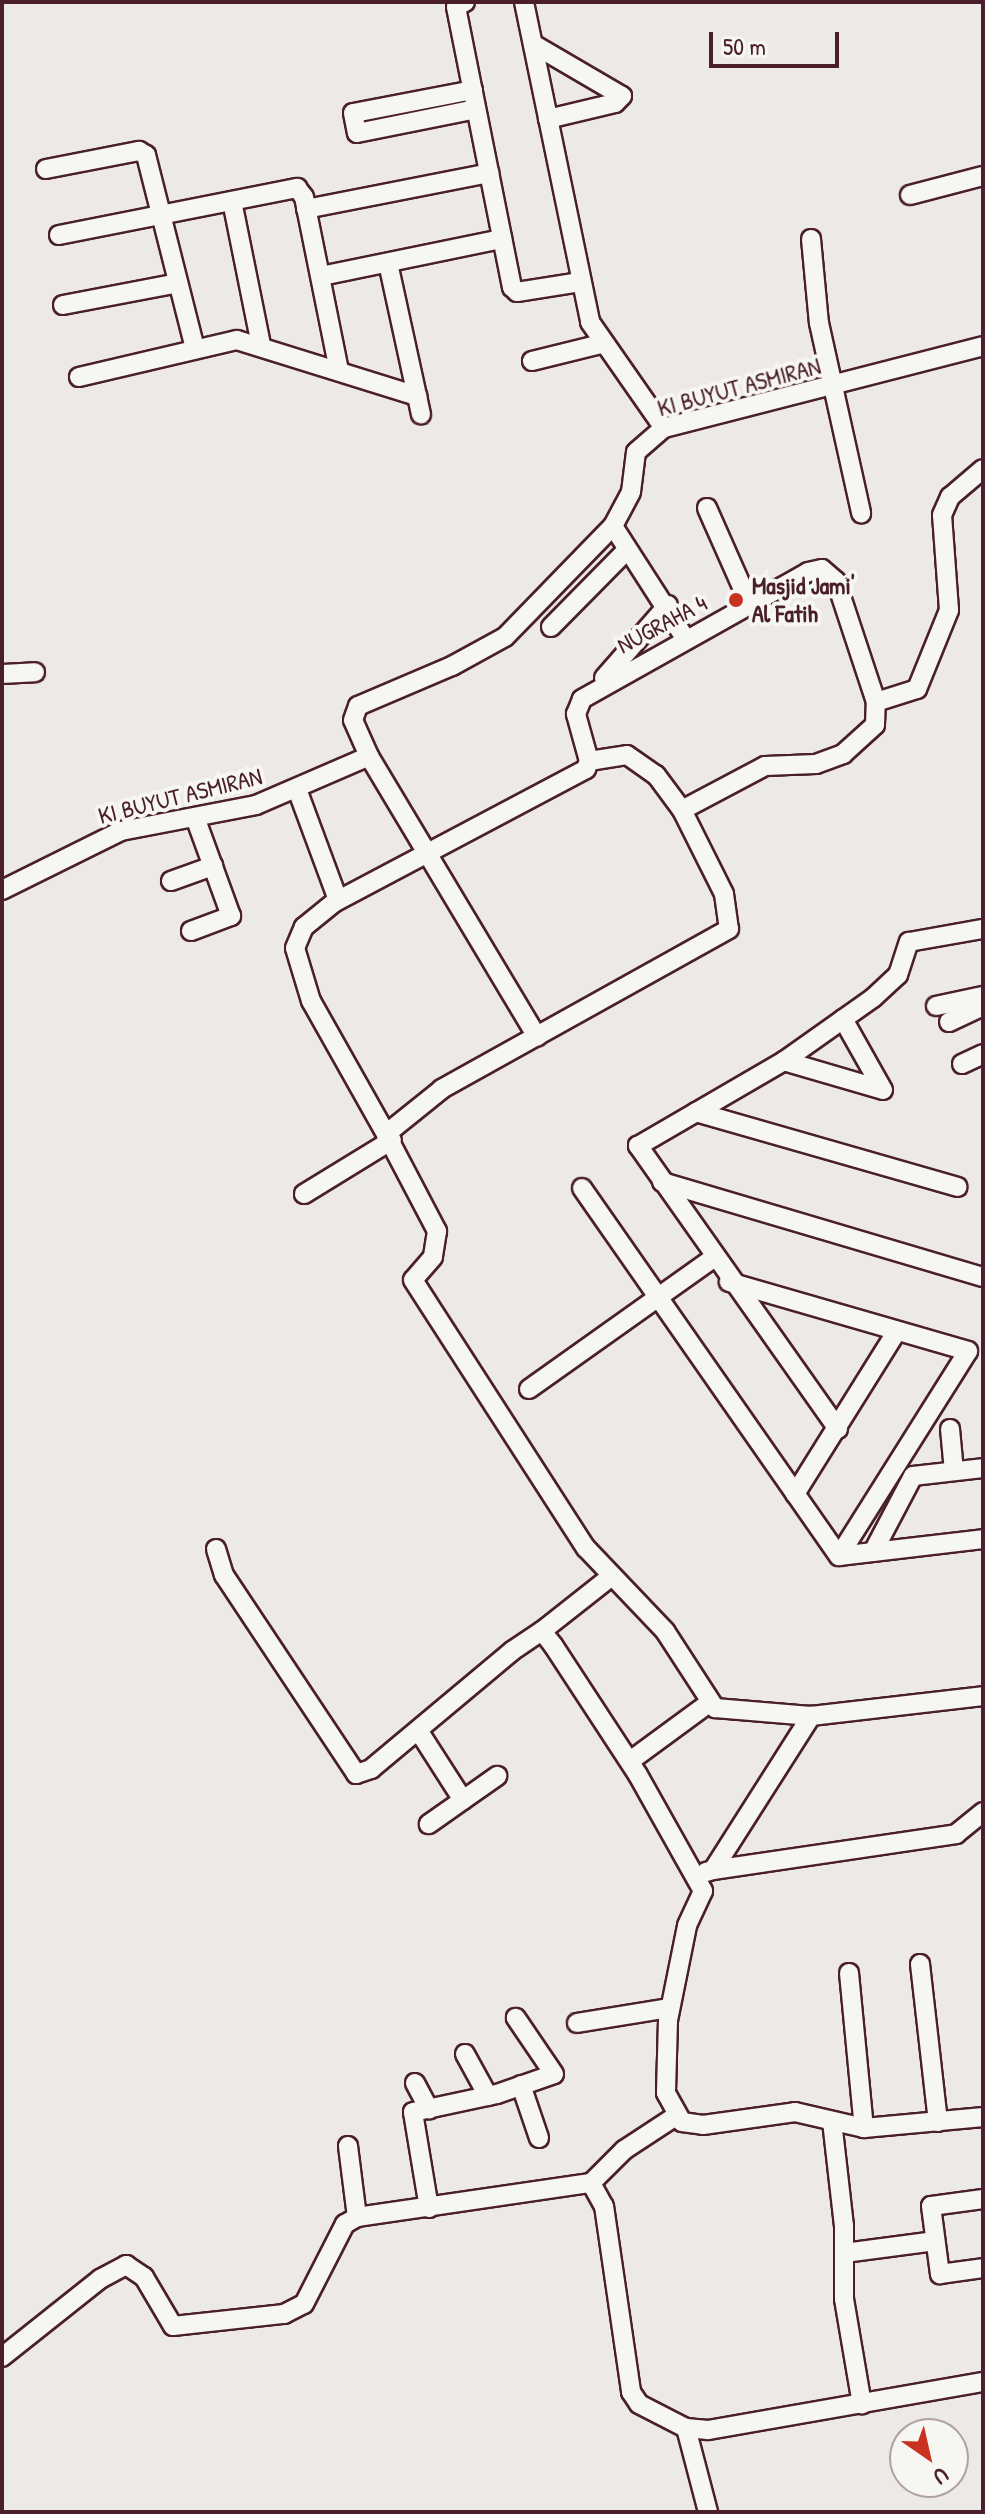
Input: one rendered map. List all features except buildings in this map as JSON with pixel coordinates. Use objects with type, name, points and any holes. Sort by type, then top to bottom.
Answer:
[{"type":"street","points":[[465,2],[456,7],[514,290],[580,282]]},
{"type":"street","points":[[524,2],[580,282],[601,344],[664,428]]},
{"type":"street","points":[[533,44],[622,96],[615,103],[548,119]]},
{"type":"street","points":[[473,90],[353,113],[357,133],[476,109]]},
{"type":"street","points":[[46,169],[143,151],[195,349]]},
{"type":"street","points":[[306,209],[489,173]]},
{"type":"street","points":[[910,195],[983,176]]},
{"type":"street","points":[[59,235],[294,188],[303,194],[339,371]]},
{"type":"street","points":[[232,201],[261,345]]},
{"type":"street","points":[[321,276],[502,239]]},
{"type":"street","points":[[811,239],[819,323],[861,513]]},
{"type":"street","points":[[79,377],[230,341],[261,345],[339,371],[419,405],[388,263]]},
{"type":"street","points":[[63,305],[178,283]]},
{"type":"street","points":[[532,361],[601,344]]},
{"type":"street","name":"KI BUYUT ASMIRAN","points":[[2,890],[121,831],[256,805],[369,756],[353,720],[358,706],[452,666],[505,637],[613,526],[631,492],[636,452],[664,428],[983,346]]},
{"type":"street","points":[[682,810],[765,766],[816,764],[843,754],[875,725],[878,701],[917,689],[929,668],[949,610],[942,515],[950,497],[983,469]]},
{"type":"street","points":[[707,508],[750,605]]},
{"type":"street","points":[[613,526],[668,605],[685,638]]},
{"type":"street","points":[[551,627],[627,550]]},
{"type":"street","name":"NUGRAHA 4","points":[[594,689],[808,572],[830,573],[878,701]]},
{"type":"street","points":[[589,763],[577,706],[668,605]]},
{"type":"street","points":[[2,674],[35,672]]},
{"type":"street","points":[[304,1194],[389,1137],[442,1089],[729,929],[724,894],[682,810],[643,763],[627,755],[589,763],[428,857],[338,900],[304,927],[295,948],[311,1001],[389,1137],[437,1231],[433,1257],[413,1280],[609,1578],[665,1631],[709,1703],[733,1713],[811,1716],[983,1696]]},
{"type":"street","points":[[369,756],[537,1037]]},
{"type":"street","points":[[297,789],[338,900]]},
{"type":"street","points":[[191,931],[231,916],[195,817]]},
{"type":"street","points":[[171,881],[213,866]]},
{"type":"street","points":[[838,1429],[729,1282],[638,1146],[784,1061],[843,1019],[898,975],[909,942],[983,929]]},
{"type":"street","points":[[936,1006],[983,996]]},
{"type":"street","points":[[949,1022],[983,1006]]},
{"type":"street","points":[[784,1061],[883,1090],[843,1019]]},
{"type":"street","points":[[962,1064],[983,1054]]},
{"type":"street","points":[[696,1112],[957,1187]]},
{"type":"street","points":[[662,1182],[983,1277]]},
{"type":"street","points":[[582,1188],[839,1556]]},
{"type":"street","points":[[529,1389],[713,1258]]},
{"type":"street","points":[[729,1282],[968,1351],[839,1556]]},
{"type":"street","points":[[795,1494],[897,1331]]},
{"type":"street","points":[[950,1429],[954,1471]]},
{"type":"street","points":[[873,1552],[913,1476],[983,1468]]},
{"type":"street","points":[[839,1556],[983,1539]]},
{"type":"street","points":[[216,1549],[224,1575],[354,1773],[364,1773],[609,1578]]},
{"type":"street","points":[[542,1631],[630,1761],[703,1896],[687,1926],[669,2008],[666,2093],[676,2116],[693,2126],[795,2112],[864,2128],[983,2117]]},
{"type":"street","points":[[630,1761],[709,1703]]},
{"type":"street","points":[[713,1870],[811,1716]]},
{"type":"street","points":[[418,1730],[463,1800]]},
{"type":"street","points":[[429,1824],[497,1776]]},
{"type":"street","points":[[693,1876],[713,1870],[956,1834],[983,1812]]},
{"type":"street","points":[[920,1964],[938,2122]]},
{"type":"street","points":[[849,1973],[864,2128]]},
{"type":"street","points":[[577,2023],[669,2008]]},
{"type":"street","points":[[429,2208],[413,2112],[488,2096],[554,2074],[516,2018]]},
{"type":"street","points":[[465,2054],[488,2096]]},
{"type":"street","points":[[415,2083],[429,2109]]},
{"type":"street","points":[[521,2085],[539,2138]]},
{"type":"street","points":[[2,2357],[100,2279],[126,2265],[139,2270],[167,2319],[181,2328],[298,2310],[345,2224],[357,2217],[591,2183],[607,2163],[676,2116]]},
{"type":"street","points":[[832,2121],[844,2226],[844,2299],[862,2404]]},
{"type":"street","points":[[348,2146],[357,2217]]},
{"type":"street","points":[[591,2183],[604,2206],[634,2398],[686,2428],[708,2430],[983,2382]]},
{"type":"street","points":[[983,2199],[931,2206],[940,2274],[983,2268]]},
{"type":"street","points":[[852,2252],[935,2241]]},
{"type":"street","points":[[686,2428],[708,2512]]},
{"type":"place","name":"Masjid Jami' Al Fatih","points":[[736,600]]}]
